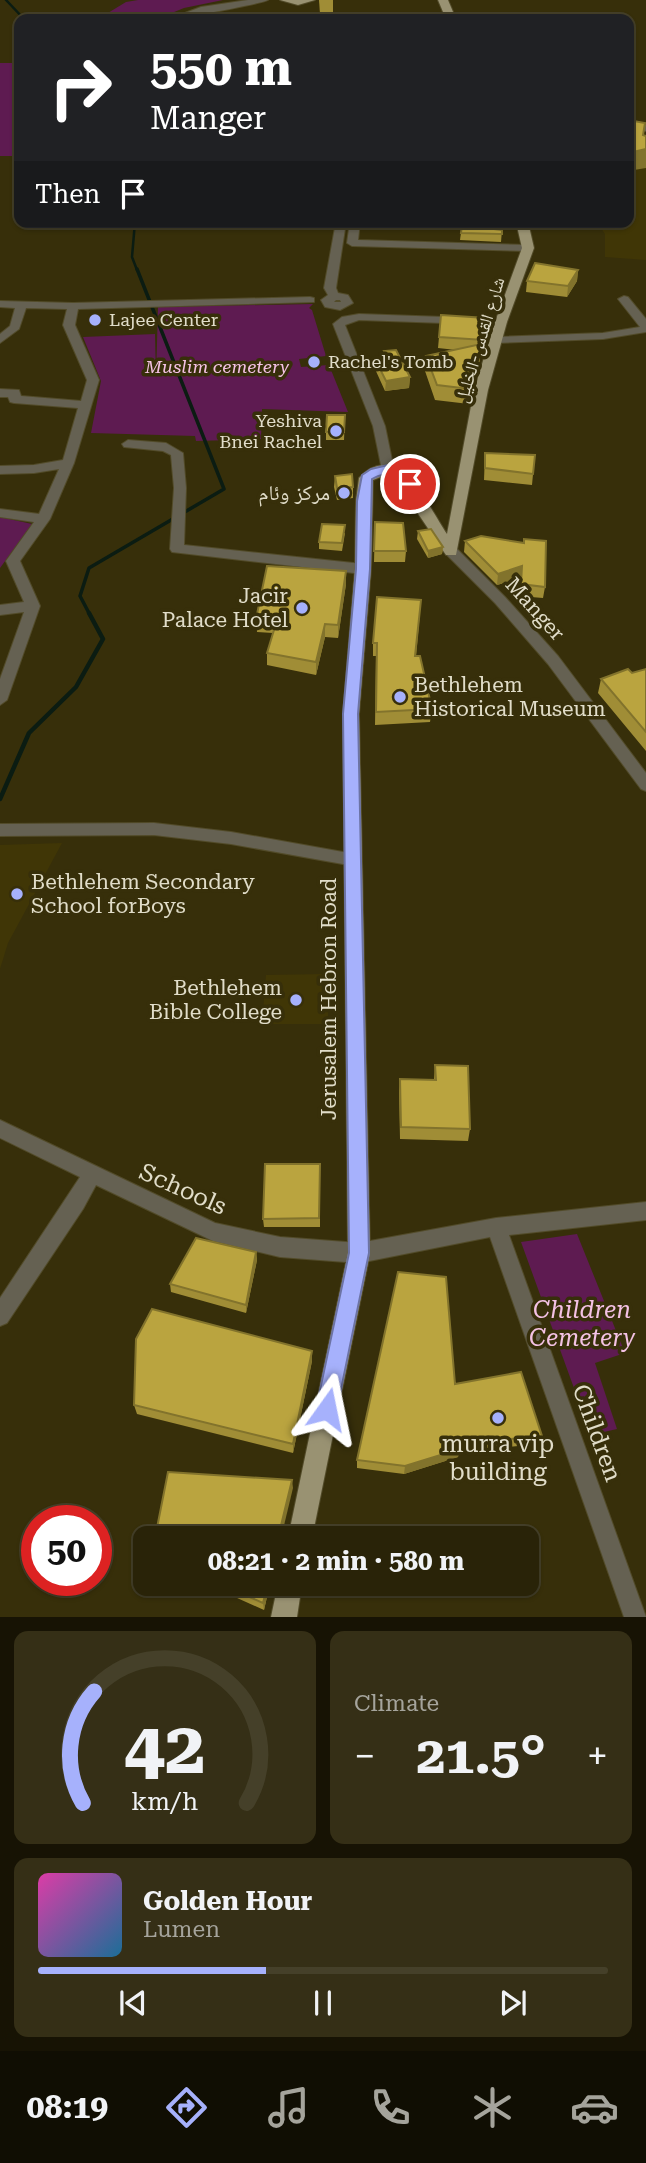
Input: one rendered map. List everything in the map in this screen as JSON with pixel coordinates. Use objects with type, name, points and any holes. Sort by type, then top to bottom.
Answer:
[{"type":"main road","points":[[285,0],[310,0]]},
{"type":"main road","points":[[523,228],[528,248]]},
{"type":"main road","name":"شارع القدس-الخليل","points":[[451,551],[481,390],[500,321],[528,248]]},
{"type":"main road","name":"Manger","points":[[388,470],[405,479],[451,551]]},
{"type":"main road","name":"Jerusalem Hebron Road","points":[[302,1526],[359,1253],[351,714],[363,569],[363,501],[366,478],[375,472],[388,470]]},
{"type":"main road","points":[[284,1617],[288,1596]]},
{"type":"street","points":[[189,14],[264,0]]},
{"type":"street","points":[[334,296],[330,288],[340,228]]},
{"type":"street","points":[[354,228],[352,243],[528,248]]},
{"type":"street","points":[[495,340],[603,336],[646,328],[624,299]]},
{"type":"street","points":[[0,304],[73,306],[310,300]]},
{"type":"street","points":[[0,340],[15,327],[22,304]]},
{"type":"street","points":[[0,700],[5,671],[33,606],[13,561],[43,519],[68,463],[93,380],[69,325],[73,306]]},
{"type":"street","points":[[388,470],[379,426],[338,324],[346,319],[359,317],[500,321]]},
{"type":"street","points":[[0,393],[15,393],[14,399],[84,405]]},
{"type":"street","points":[[128,444],[166,447],[177,453],[180,488],[177,548],[363,569]]},
{"type":"street","points":[[0,470],[34,470],[68,463]]},
{"type":"street","points":[[0,513],[43,519]]},
{"type":"street","name":"Manger","points":[[451,551],[500,600],[553,660],[646,785]]},
{"type":"street","points":[[0,610],[33,606]]},
{"type":"street","points":[[0,830],[154,829],[231,838],[354,860]]},
{"type":"street","name":"Schools","points":[[0,1129],[213,1232],[280,1247],[359,1253],[496,1227],[646,1211]]},
{"type":"street","points":[[0,1316],[76,1203],[91,1175]]},
{"type":"street","name":"Children","points":[[496,1227],[635,1617]]},
{"type":"shaded area","points":[[634,137],[646,139],[646,260],[605,257],[605,234],[601,228],[634,228]]},
{"type":"shaded area","name":"Bethlehem Secondary School forBoys","points":[[62,843],[8,943],[0,969],[0,845]]},
{"type":"shaded area","name":"Bethlehem Bible College","points":[[328,974],[328,1024],[262,1024],[266,975]]},
{"type":"green space","points":[[223,0],[169,14],[106,14],[126,2]]},
{"type":"green space","points":[[0,63],[14,63],[14,156],[0,156]]},
{"type":"green space","name":"Muslim cemetery","points":[[313,304],[309,308],[312,310],[326,356],[299,359],[301,367],[329,365],[348,412],[262,409],[261,439],[196,441],[195,436],[91,433],[101,381],[83,337],[155,334],[156,379],[158,307]]},
{"type":"green space","points":[[0,517],[32,524],[0,568]]},
{"type":"green space","name":"Children Cemetery","points":[[577,1234],[625,1353],[595,1363],[617,1429],[591,1435],[521,1242]]},
{"type":"building","points":[[634,121],[645,123],[643,135],[646,136],[646,149],[637,151],[637,158],[634,157]]},
{"type":"building","points":[[462,228],[502,230],[502,234],[461,233]]},
{"type":"building","points":[[535,263],[578,270],[568,286],[527,281]]},
{"type":"building","points":[[441,315],[486,318],[484,340],[439,337]]},
{"type":"building","points":[[481,344],[470,389],[437,385],[426,356]]},
{"type":"building","points":[[396,350],[410,377],[386,381],[375,359],[387,357],[384,351]]},
{"type":"building","points":[[327,415],[345,415],[344,432],[326,432]]},
{"type":"building","points":[[485,453],[535,455],[533,474],[485,468]]},
{"type":"building","points":[[352,474],[353,487],[337,488],[335,476]]},
{"type":"building","points":[[375,522],[403,523],[406,551],[374,551]]},
{"type":"building","points":[[322,524],[345,525],[342,543],[319,542]]},
{"type":"building","points":[[431,529],[443,547],[428,551],[418,531]]},
{"type":"building","points":[[481,536],[524,543],[524,539],[546,541],[545,587],[521,584],[522,566],[498,574],[465,541]]},
{"type":"building","name":"Jacir Palace Hotel","points":[[267,566],[346,571],[338,625],[325,624],[316,662],[267,653],[277,620],[256,619]]},
{"type":"building","points":[[377,597],[421,600],[415,656],[420,656],[432,709],[376,712],[377,643],[373,643]]},
{"type":"building","points":[[628,669],[632,673],[646,669],[646,732],[601,679]]},
{"type":"building","points":[[435,1065],[468,1066],[470,1129],[401,1127],[400,1079],[436,1080]]},
{"type":"building","points":[[265,1164],[320,1164],[319,1218],[263,1219]]},
{"type":"building","points":[[196,1238],[256,1252],[246,1305],[170,1284]]},
{"type":"building","points":[[398,1272],[446,1277],[455,1384],[521,1372],[542,1436],[460,1444],[460,1449],[405,1466],[357,1460]]},
{"type":"building","points":[[152,1309],[312,1351],[293,1444],[134,1405],[136,1339]]},
{"type":"building","points":[[168,1472],[292,1480],[281,1526],[157,1526]]},
{"type":"building","points":[[247,1596],[265,1596],[263,1603]]},
{"type":"waterway","points":[[6,0],[19,14]]},
{"type":"waterway","points":[[134,228],[132,257],[137,270]]},
{"type":"waterway","points":[[90,615],[80,596],[89,568],[224,489],[137,269]]},
{"type":"waterway","points":[[0,799],[29,733],[76,687],[103,639],[89,613]]},
{"type":"place","name":"Lajee Center","points":[[95,320]]},
{"type":"place","name":"Rachel's Tomb","points":[[314,362]]},
{"type":"place","name":"Yeshiva Bnei Rachel","points":[[336,431]]},
{"type":"place","name":"مركز وئام","points":[[344,493]]},
{"type":"place","name":"Jacir Palace Hotel","points":[[302,608]]},
{"type":"place","name":"Bethlehem Historical Museum","points":[[400,697]]},
{"type":"place","name":"Bethlehem Secondary School forBoys","points":[[17,894]]},
{"type":"place","name":"Bethlehem Bible College","points":[[296,1000]]},
{"type":"place","name":"murra vip building","points":[[498,1418]]},
{"type":"route","points":[[327,1409],[359,1253],[351,714],[363,569],[363,501],[366,478],[375,472],[388,470],[400,474],[410,484]]}]
